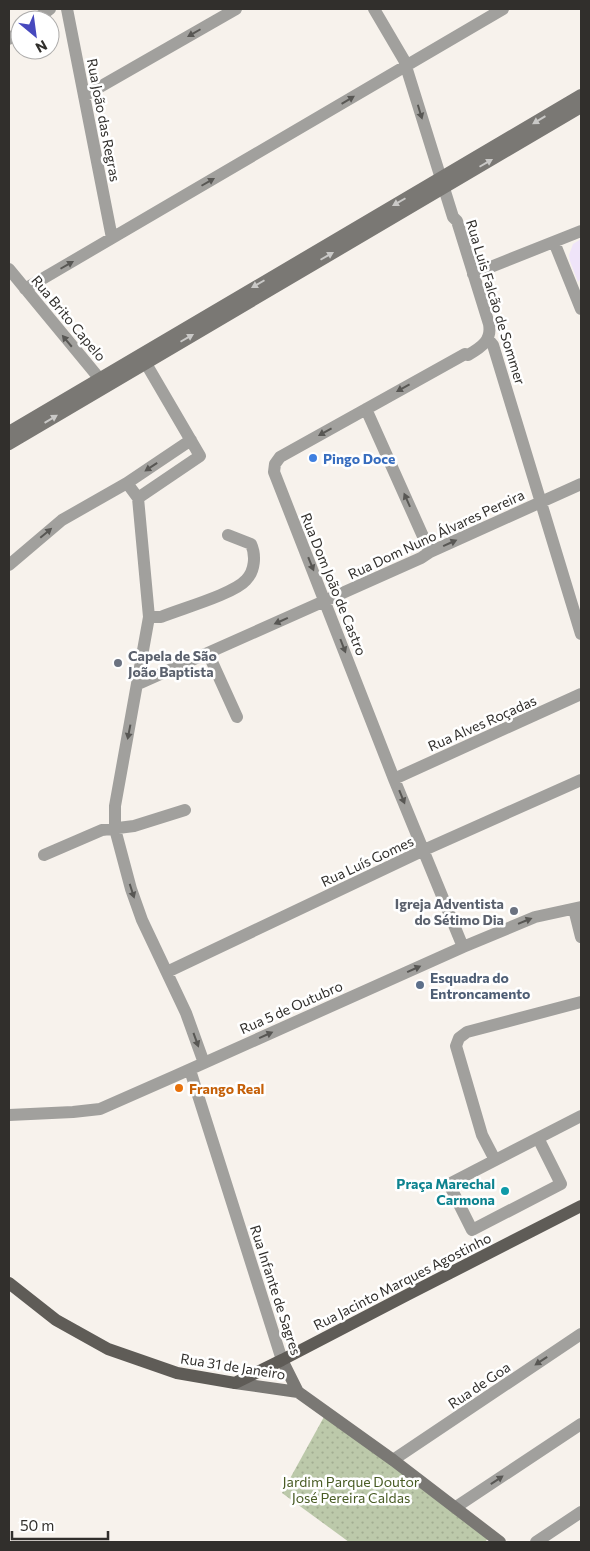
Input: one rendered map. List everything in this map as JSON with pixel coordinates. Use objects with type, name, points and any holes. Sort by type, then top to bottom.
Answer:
[{"type":"main road","name":"Rua Jacinto Marques Agostinho","points":[[235,1383],[581,1206]]},
{"type":"main road","name":"Rua 31 de Janeiro","points":[[9,1282],[56,1320],[108,1349],[178,1373],[235,1383]]},
{"type":"street","name":"Rua João das Regras","points":[[67,9],[112,238]]},
{"type":"street","points":[[84,96],[236,9]]},
{"type":"street","name":"Rua Luis Falcão de Sommer","points":[[374,9],[406,66],[453,217],[457,221],[489,324],[490,334],[488,339],[493,345],[542,502],[575,595],[581,634]]},
{"type":"street","points":[[26,289],[503,9]]},
{"type":"street","points":[[9,432],[102,382],[442,182],[581,95]]},
{"type":"street","points":[[442,182],[581,107]]},
{"type":"street","points":[[473,274],[581,232]]},
{"type":"street","points":[[554,242],[581,309]]},
{"type":"street","name":"Rua Brito Capelo","points":[[9,269],[102,382]]},
{"type":"street","name":"Rua Dom João de Castro","points":[[463,947],[394,779],[274,472],[275,464],[280,457],[465,354],[468,355],[486,343],[488,339]]},
{"type":"street","points":[[138,498],[200,456],[142,358]]},
{"type":"street","points":[[9,444],[102,382]]},
{"type":"street","points":[[366,409],[430,552]]},
{"type":"street","points":[[9,565],[62,520],[127,483],[191,440]]},
{"type":"street","points":[[127,483],[138,498],[149,617],[115,806],[115,829],[131,889],[142,920],[186,1013],[204,1063]]},
{"type":"street","name":"Rua Dom Nuno Álvares Pereira","points":[[138,684],[421,558],[430,552],[581,484]]},
{"type":"street","points":[[149,617],[161,617],[235,589],[247,580],[255,553],[251,544],[228,535]]},
{"type":"street","points":[[208,653],[237,718]]},
{"type":"street","name":"Rua Alves Roçadas","points":[[394,779],[581,694]]},
{"type":"street","name":"Rua Luís Gomes","points":[[167,972],[424,850],[581,780]]},
{"type":"street","points":[[44,855],[102,830],[134,826],[185,810]]},
{"type":"street","points":[[578,908],[581,937]]},
{"type":"street","name":"Rua 5 de Outubro","points":[[9,1114],[73,1112],[100,1108],[190,1070],[463,947],[535,917],[578,908]]},
{"type":"street","points":[[494,1160],[482,1135],[456,1046],[460,1038],[467,1032],[581,1002]]},
{"type":"street","name":"Rua Infante de Sagres","points":[[190,1070],[282,1360],[298,1392],[393,1460],[500,1542]]},
{"type":"street","points":[[538,1138],[561,1184],[472,1230],[449,1184],[494,1160],[581,1116]]},
{"type":"street","name":"Rua de Goa","points":[[393,1460],[581,1334]]},
{"type":"street","name":"Rua 31 de Janeiro","points":[[235,1383],[298,1392]]},
{"type":"street","points":[[456,1508],[581,1424]]},
{"type":"street","points":[[536,1542],[581,1512]]},
{"type":"shaded area","points":[[581,239],[581,278],[578,282],[569,255],[573,244]]},
{"type":"green space","name":"Jardim Parque Doutor José Pereira Caldas","points":[[325,1415],[489,1537],[485,1542],[349,1542],[282,1493]]},
{"type":"place","name":"Pingo Doce","points":[[313,458]]},
{"type":"place","name":"Capela de São João Baptista","points":[[118,663]]},
{"type":"place","name":"Igreja Adventista do Sétimo Dia","points":[[514,911]]},
{"type":"place","name":"Esquadra do Entroncamento","points":[[420,985]]},
{"type":"place","name":"Frango Real","points":[[179,1088]]},
{"type":"place","name":"Praça Marechal Carmona","points":[[505,1191]]}]
